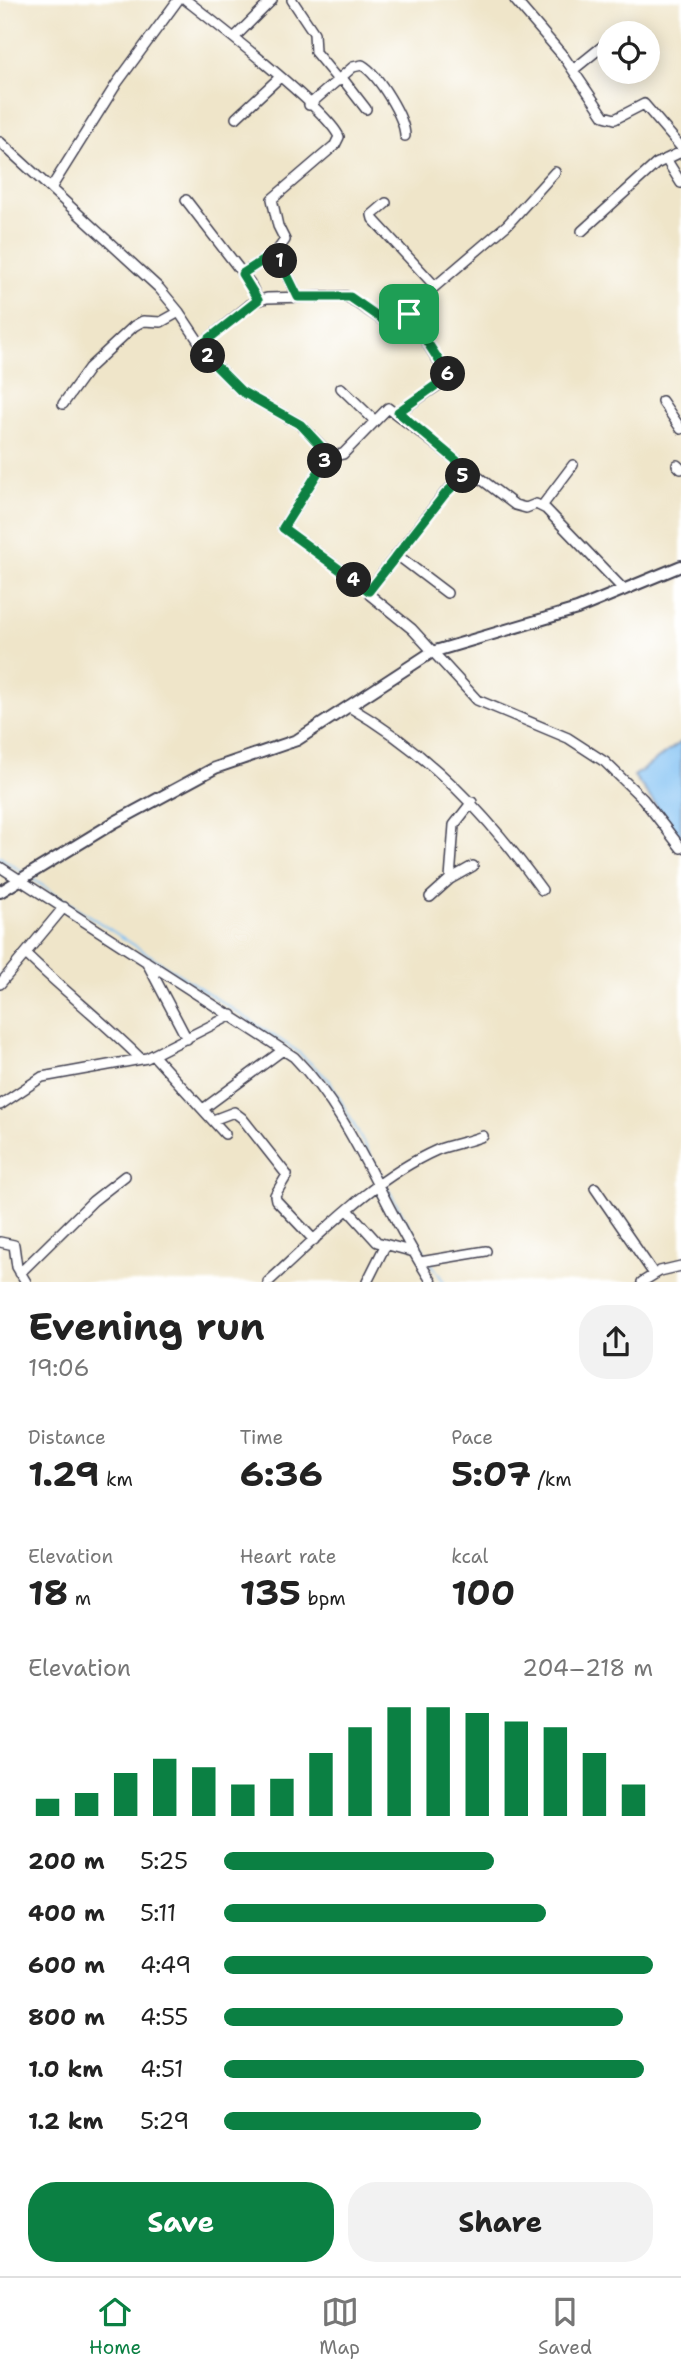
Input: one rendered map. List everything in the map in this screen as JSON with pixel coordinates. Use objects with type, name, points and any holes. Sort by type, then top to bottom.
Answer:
[{"type":"main road","points":[[0,892],[115,822],[215,768],[297,740],[432,652],[534,623],[681,566]]},
{"type":"street","points":[[51,188],[117,83],[178,0]]},
{"type":"street","points":[[186,0],[279,78],[339,137],[335,145],[272,199],[274,216],[285,240],[276,252],[242,274]]},
{"type":"street","points":[[234,38],[272,0]]},
{"type":"street","points":[[292,0],[314,33],[315,52],[366,109]]},
{"type":"street","points":[[515,0],[573,70],[607,118],[615,119],[644,104],[681,146]]},
{"type":"street","points":[[573,70],[597,51]]},
{"type":"street","points":[[309,105],[359,64],[375,73],[404,122],[405,136]]},
{"type":"street","points":[[236,118],[279,78]]},
{"type":"street","points":[[0,142],[159,288],[179,312],[213,363],[241,391],[301,425],[329,455]]},
{"type":"street","points":[[582,231],[616,198],[666,159],[681,152]]},
{"type":"street","points":[[666,159],[681,183]]},
{"type":"street","points":[[201,345],[258,300],[350,297],[393,327],[409,314],[413,304],[434,285],[507,225],[555,172]]},
{"type":"street","points":[[186,200],[242,274],[258,300]]},
{"type":"street","points":[[386,203],[372,215],[373,219],[434,285]]},
{"type":"street","points":[[276,252],[298,297]]},
{"type":"street","points":[[63,404],[89,368],[134,326],[143,321],[166,321],[179,312]]},
{"type":"street","points":[[398,412],[449,378],[409,314]]},
{"type":"street","points":[[341,388],[374,421]]},
{"type":"street","points":[[662,401],[681,429]]},
{"type":"street","points":[[329,455],[343,454],[388,408],[398,412],[469,471],[520,507],[542,506],[624,590]]},
{"type":"street","points":[[329,455],[283,528],[369,591],[371,596],[412,629],[477,700],[568,738],[605,762],[643,799],[681,848]]},
{"type":"street","points":[[542,506],[573,465]]},
{"type":"street","points":[[369,591],[445,494],[469,471]]},
{"type":"street","points":[[397,555],[447,593]]},
{"type":"street","points":[[348,706],[413,747],[472,802],[505,839],[542,890]]},
{"type":"street","points":[[450,879],[454,825],[472,802]]},
{"type":"street","points":[[430,897],[450,879],[472,866]]},
{"type":"street","points":[[0,867],[232,1014],[283,1050],[319,1082],[381,1184],[414,1252],[425,1261],[432,1282]]},
{"type":"street","points":[[0,984],[27,955],[64,907]]},
{"type":"street","points":[[27,955],[73,999],[100,1018],[141,1059]]},
{"type":"street","points":[[145,960],[187,1038]]},
{"type":"street","points":[[0,1105],[42,1077],[141,1059],[232,1014]]},
{"type":"street","points":[[203,1109],[283,1050]]},
{"type":"street","points":[[153,1055],[225,1135]]},
{"type":"street","points":[[213,1120],[234,1112],[242,1118],[287,1175],[275,1195],[276,1200],[314,1240]]},
{"type":"street","points":[[268,1282],[381,1184],[436,1151],[483,1136]]},
{"type":"street","points":[[20,1273],[93,1201],[125,1176]]},
{"type":"street","points":[[595,1188],[654,1274]]},
{"type":"street","points":[[348,1210],[365,1232],[385,1246],[414,1252]]},
{"type":"street","points":[[0,1242],[14,1245],[20,1273],[26,1282]]},
{"type":"street","points":[[367,1282],[385,1246]]},
{"type":"street","points":[[425,1261],[486,1251]]},
{"type":"street","points":[[642,1282],[654,1274],[681,1266]]},
{"type":"water","points":[[681,742],[681,839],[634,776]]},
{"type":"waterway","points":[[0,857],[22,872]]},
{"type":"waterway","points":[[34,880],[297,1051],[330,1081],[383,1179]]},
{"type":"waterway","points":[[385,1184],[428,1258]]},
{"type":"waterway","points":[[431,1263],[444,1282]]},
{"type":"route","points":[[276,252],[298,297],[350,297],[393,327],[400,325],[409,314],[449,378],[398,412],[469,471],[445,494],[369,591],[283,528],[329,455],[301,425],[241,391],[213,363],[201,345],[258,300],[242,274],[276,252]]}]
